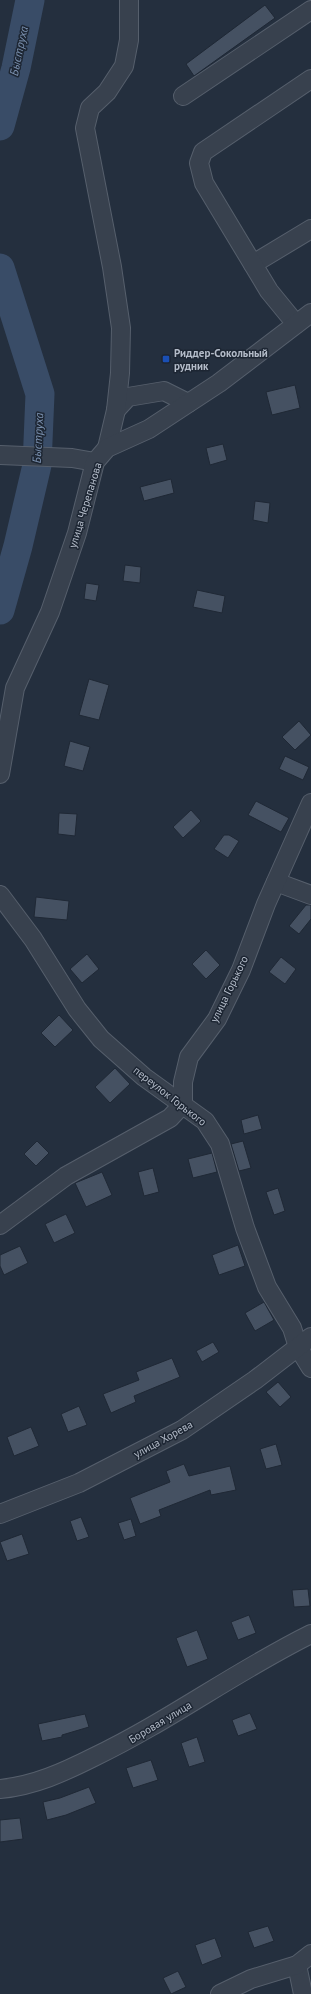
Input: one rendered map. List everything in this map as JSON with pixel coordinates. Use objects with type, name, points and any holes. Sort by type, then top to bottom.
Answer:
[{"type":"street","points":[[107,448],[116,410],[120,373],[121,328],[112,267],[85,128],[90,108],[107,92],[124,66],[129,40],[129,0]]},
{"type":"street","points":[[183,96],[311,10]]},
{"type":"street","points":[[296,324],[270,291],[204,183],[199,163],[203,152],[311,79]]},
{"type":"street","points":[[253,264],[311,229]]},
{"type":"street","name":"улица Черепанова","points":[[0,774],[15,688],[50,612],[77,533],[95,462],[107,448],[149,429],[219,383],[311,313]]},
{"type":"street","points":[[116,410],[128,398],[164,391],[188,403]]},
{"type":"street","points":[[0,454],[72,458],[95,462]]},
{"type":"street","name":"улица Горького","points":[[183,1104],[183,1082],[189,1057],[217,1019],[241,970],[276,882],[311,803]]},
{"type":"street","points":[[276,882],[311,895]]},
{"type":"street","name":"переулок Горького","points":[[0,895],[33,939],[77,1009],[102,1039],[144,1078],[183,1104],[205,1121],[220,1144],[244,1228],[264,1279],[292,1328],[305,1342],[311,1368]]},
{"type":"street","points":[[0,1225],[66,1176],[170,1118],[183,1104]]},
{"type":"street","name":"улица Хорева","points":[[0,1514],[79,1483],[182,1430],[255,1380],[305,1342]]},
{"type":"street","name":"Боровая улица","points":[[0,1789],[15,1788],[60,1774],[126,1742],[311,1634]]},
{"type":"street","points":[[220,1994],[251,1979],[296,1965],[311,1954]]},
{"type":"street","points":[[296,1965],[303,1994]]},
{"type":"building","points":[[265,5],[275,18],[194,76],[186,64]]},
{"type":"building","points":[[295,385],[300,408],[272,415],[266,392]]},
{"type":"building","points":[[223,444],[227,460],[210,465],[206,448]]},
{"type":"building","points":[[171,479],[174,493],[144,501],[140,487]]},
{"type":"building","points":[[255,501],[270,503],[268,523],[253,520]]},
{"type":"building","points":[[125,565],[141,567],[140,583],[123,581]]},
{"type":"building","points":[[86,583],[99,585],[96,601],[84,599]]},
{"type":"building","points":[[197,590],[225,596],[222,613],[193,607]]},
{"type":"building","points":[[89,679],[109,685],[99,720],[79,715]]},
{"type":"building","points":[[299,721],[311,735],[295,750],[282,737]]},
{"type":"building","points":[[70,741],[90,747],[83,771],[64,766]]},
{"type":"building","points":[[285,756],[309,767],[303,780],[279,769]]},
{"type":"building","points":[[256,801],[289,818],[281,832],[248,815]]},
{"type":"building","points":[[191,810],[201,821],[183,838],[173,827]]},
{"type":"building","points":[[59,813],[77,814],[75,836],[58,834]]},
{"type":"building","points":[[224,835],[229,835],[239,841],[228,858],[214,849]]},
{"type":"building","points":[[36,897],[69,901],[67,920],[34,917]]},
{"type":"building","points":[[306,905],[311,905],[311,919],[299,934],[289,926]]},
{"type":"building","points":[[206,950],[220,965],[206,979],[192,964]]},
{"type":"building","points":[[87,954],[99,969],[82,983],[70,969]]},
{"type":"building","points":[[281,957],[296,969],[285,984],[269,972]]},
{"type":"building","points":[[59,1015],[73,1030],[55,1047],[41,1033]]},
{"type":"building","points":[[115,1068],[130,1084],[110,1103],[95,1087]]},
{"type":"building","points":[[258,1115],[262,1129],[244,1134],[241,1120]]},
{"type":"building","points":[[37,1141],[49,1153],[36,1166],[24,1154]]},
{"type":"building","points":[[243,1141],[251,1168],[239,1171],[231,1144]]},
{"type":"building","points":[[212,1153],[217,1172],[193,1178],[188,1159]]},
{"type":"building","points":[[153,1168],[159,1192],[144,1196],[138,1172]]},
{"type":"building","points":[[102,1172],[112,1195],[86,1207],[75,1183]]},
{"type":"building","points":[[278,1188],[285,1211],[274,1215],[266,1192]]},
{"type":"building","points":[[66,1214],[75,1233],[54,1243],[45,1224]]},
{"type":"building","points":[[238,1245],[245,1266],[219,1275],[212,1255]]},
{"type":"building","points":[[20,1246],[28,1263],[4,1275],[0,1266],[0,1255]]},
{"type":"building","points":[[264,1302],[274,1320],[255,1331],[245,1313]]},
{"type":"building","points":[[213,1342],[219,1352],[202,1362],[196,1351]]},
{"type":"building","points":[[172,1358],[180,1377],[134,1396],[136,1402],[111,1413],[103,1394],[139,1380],[136,1372]]},
{"type":"building","points":[[278,1382],[291,1397],[280,1407],[266,1392]]},
{"type":"building","points":[[79,1406],[87,1425],[68,1432],[61,1414]]},
{"type":"building","points":[[31,1427],[39,1446],[14,1456],[7,1437]]},
{"type":"building","points":[[276,1444],[282,1465],[266,1469],[260,1449]]},
{"type":"building","points":[[184,1464],[189,1476],[230,1466],[236,1490],[211,1495],[210,1490],[159,1510],[161,1516],[140,1524],[130,1498],[170,1482],[166,1471]]},
{"type":"building","points":[[81,1517],[89,1537],[77,1541],[70,1521]]},
{"type":"building","points":[[131,1519],[136,1536],[124,1540],[118,1523]]},
{"type":"building","points":[[22,1534],[29,1554],[7,1561],[0,1542]]},
{"type":"building","points":[[308,1589],[310,1606],[294,1607],[292,1590]]},
{"type":"building","points":[[249,1615],[256,1633],[238,1640],[231,1622]]},
{"type":"building","points":[[197,1630],[208,1659],[187,1667],[176,1638]]},
{"type":"building","points":[[250,1713],[257,1729],[238,1736],[232,1720]]},
{"type":"building","points":[[85,1714],[89,1727],[62,1735],[62,1737],[42,1741],[38,1724]]},
{"type":"building","points":[[197,1737],[205,1762],[189,1767],[181,1743]]},
{"type":"building","points":[[151,1760],[158,1780],[133,1788],[126,1768]]},
{"type":"building","points":[[89,1787],[96,1803],[66,1815],[47,1820],[43,1802],[60,1798]]},
{"type":"building","points":[[20,1818],[23,1839],[0,1842],[0,1820]]},
{"type":"building","points":[[268,1926],[274,1941],[254,1948],[248,1932]]},
{"type":"building","points":[[215,1938],[222,1957],[202,1965],[195,1945]]},
{"type":"building","points":[[178,1971],[186,1987],[171,1994],[163,1978]]},
{"type":"waterway","name":"Быструха","points":[[0,126],[16,68],[30,0]]},
{"type":"waterway","name":"Быструха","points":[[0,268],[40,394],[37,465],[18,546],[0,610]]},
{"type":"place","name":"Риддер-Сокольный рудник","points":[[166,359]]}]
